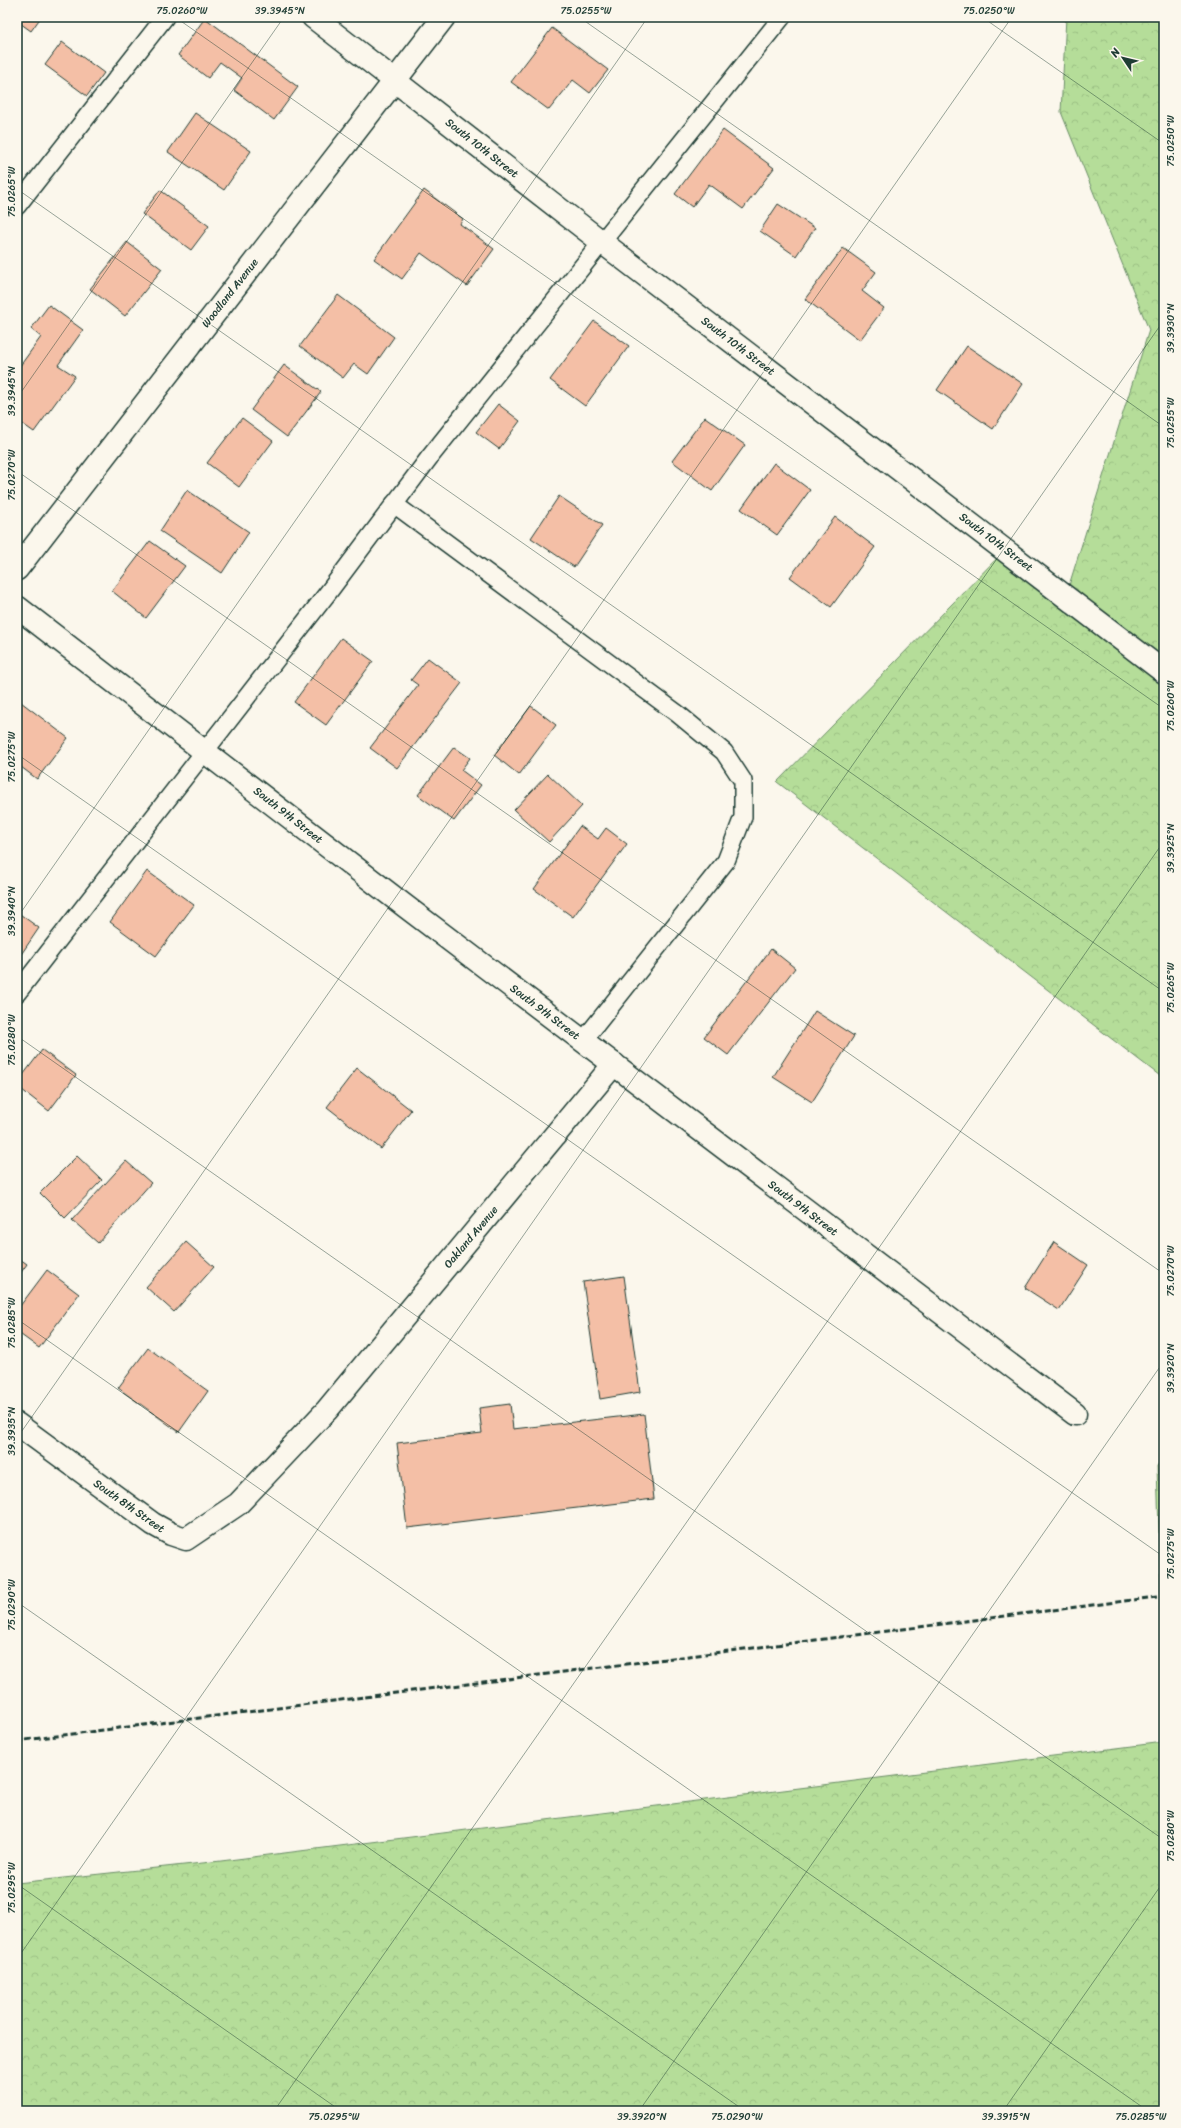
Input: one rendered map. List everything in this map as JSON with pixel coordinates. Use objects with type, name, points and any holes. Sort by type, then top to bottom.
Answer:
[{"type":"street","name":"South 10th Street","points":[[313,17],[603,243],[1164,672]]},
{"type":"street","name":"Woodland Avenue","points":[[17,569],[444,17]]},
{"type":"street","name":"South 9th Street","points":[[17,606],[583,1041],[1075,1414]]},
{"type":"street","name":"Oakland Avenue","points":[[327,1410],[614,1064]]},
{"type":"street","name":"South 8th Street","points":[[17,1424],[153,1524],[171,1534],[186,1539],[238,1504],[327,1410]]},
{"type":"lane","points":[[17,206],[165,17]]},
{"type":"lane","points":[[17,993],[394,504],[782,17]]},
{"type":"lane","points":[[394,504],[678,714],[724,752],[743,781],[743,817],[726,861],[583,1041]]},
{"type":"green space","points":[[1066,17],[1164,17],[1164,1079],[777,782],[1009,546],[1066,595],[1149,330],[1061,112]]},
{"type":"green space","points":[[1164,1457],[1164,1687],[1157,1466]]},
{"type":"green space","points":[[1164,1742],[1164,2111],[17,2111],[17,1883],[221,1861]]},
{"type":"building","points":[[17,17],[41,17],[31,31],[17,21]]},
{"type":"building","points":[[205,18],[298,87],[274,120],[234,90],[242,78],[220,62],[208,78],[178,55]]},
{"type":"building","points":[[552,28],[608,70],[590,93],[573,80],[549,110],[511,82]]},
{"type":"building","points":[[62,42],[104,73],[87,96],[45,65]]},
{"type":"building","points":[[195,113],[251,151],[224,190],[168,152]]},
{"type":"building","points":[[723,130],[774,168],[743,209],[709,184],[692,207],[675,194]]},
{"type":"building","points":[[160,190],[209,226],[191,250],[142,214]]},
{"type":"building","points":[[424,190],[463,219],[460,224],[494,249],[467,286],[421,253],[402,279],[374,259]]},
{"type":"building","points":[[778,204],[815,228],[796,256],[760,231]]},
{"type":"building","points":[[127,242],[162,269],[125,316],[90,289]]},
{"type":"building","points":[[843,248],[876,272],[862,291],[884,308],[860,340],[805,299]]},
{"type":"building","points":[[338,295],[394,337],[368,374],[354,364],[343,378],[300,346]]},
{"type":"building","points":[[49,305],[83,330],[58,365],[75,376],[34,432],[17,420],[17,370],[41,337],[31,329]]},
{"type":"building","points":[[594,321],[629,346],[585,406],[550,380]]},
{"type":"building","points":[[967,346],[1023,384],[993,429],[937,390]]},
{"type":"building","points":[[284,365],[321,392],[287,437],[251,410]]},
{"type":"building","points":[[498,404],[520,421],[499,449],[476,432]]},
{"type":"building","points":[[705,417],[745,445],[712,491],[672,461]]},
{"type":"building","points":[[242,418],[273,441],[239,487],[207,463]]},
{"type":"building","points":[[774,463],[810,490],[777,535],[741,509]]},
{"type":"building","points":[[187,490],[249,532],[222,573],[160,531]]},
{"type":"building","points":[[559,496],[602,525],[574,567],[531,538]]},
{"type":"building","points":[[835,517],[875,547],[831,607],[790,577]]},
{"type":"building","points":[[150,541],[185,566],[146,618],[112,591]]},
{"type":"building","points":[[341,638],[373,661],[326,725],[294,702]]},
{"type":"building","points":[[428,658],[462,683],[397,768],[370,748],[418,685],[411,680]]},
{"type":"building","points":[[17,699],[68,738],[37,779],[17,764]]},
{"type":"building","points":[[531,706],[556,725],[519,775],[494,755]]},
{"type":"building","points":[[454,747],[470,758],[461,770],[481,785],[454,821],[418,795]]},
{"type":"building","points":[[548,774],[582,806],[549,842],[514,810]]},
{"type":"building","points":[[580,826],[598,839],[606,828],[627,844],[573,917],[534,889]]},
{"type":"building","points":[[147,871],[194,905],[156,956],[110,922]]},
{"type":"building","points":[[17,912],[39,928],[20,956],[17,955]]},
{"type":"building","points":[[771,949],[795,968],[728,1055],[704,1037]]},
{"type":"building","points":[[815,1011],[854,1036],[812,1102],[773,1077]]},
{"type":"building","points":[[42,1050],[76,1075],[49,1111],[17,1086],[17,1083]]},
{"type":"building","points":[[357,1068],[411,1110],[381,1149],[327,1107]]},
{"type":"building","points":[[77,1156],[102,1180],[65,1218],[40,1193]]},
{"type":"building","points":[[126,1161],[151,1183],[98,1243],[72,1220]]},
{"type":"building","points":[[186,1242],[214,1267],[174,1312],[146,1287]]},
{"type":"building","points":[[1054,1242],[1088,1265],[1059,1310],[1025,1288]]},
{"type":"building","points":[[17,1257],[27,1264],[17,1278]]},
{"type":"building","points":[[47,1270],[79,1294],[39,1348],[17,1332],[17,1310]]},
{"type":"building","points":[[624,1276],[640,1392],[600,1399],[583,1282]]},
{"type":"building","points":[[148,1348],[208,1391],[179,1432],[118,1388]]},
{"type":"building","points":[[510,1404],[513,1429],[644,1414],[654,1499],[407,1528],[397,1443],[482,1433],[479,1408]]},
{"type":"railway","points":[[17,1741],[1164,1596]]}]
